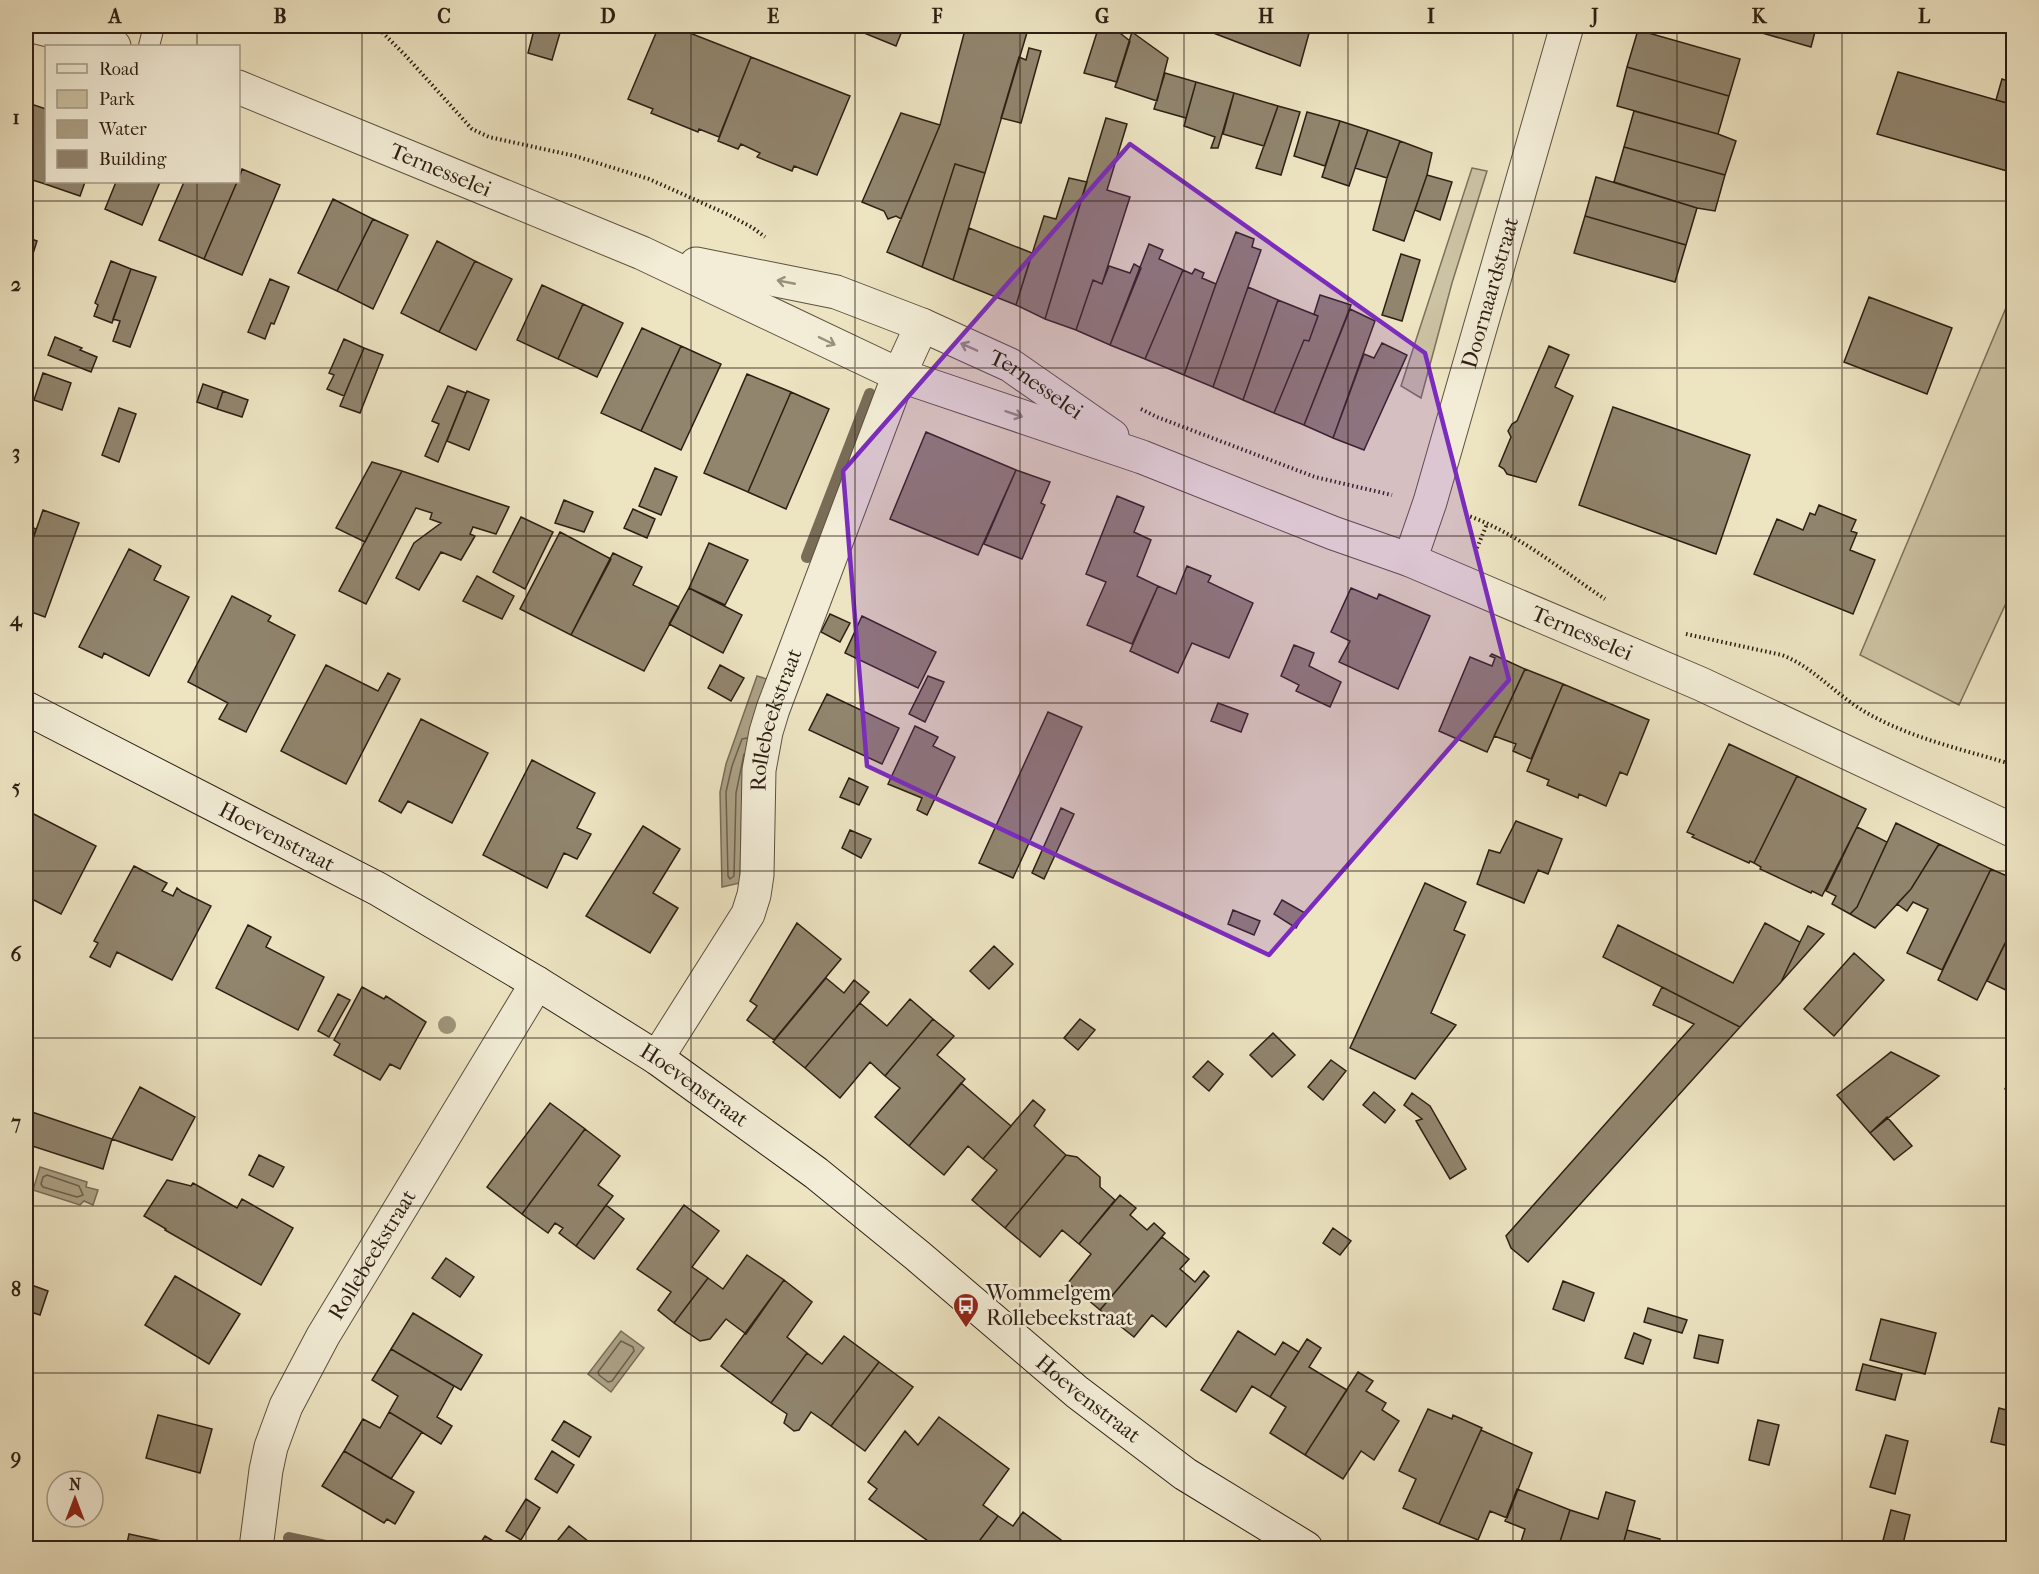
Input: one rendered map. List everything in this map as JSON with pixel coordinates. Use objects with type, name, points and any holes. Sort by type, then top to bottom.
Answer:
[{"type":"street","points":[[32,26],[110,45]]},
{"type":"street","name":"Doornaardstraat","points":[[1410,560],[1430,502],[1567,26]]},
{"type":"street","name":"Ternesselei","points":[[240,88],[642,253],[899,375],[1142,458],[1333,533],[1410,560],[1701,684],[2013,831]]},
{"type":"street","name":"Ternesselei","points":[[642,253],[836,292],[922,326],[1010,365],[1142,458]]},
{"type":"street","points":[[899,375],[922,326]]},
{"type":"street","name":"Rollebeekstraat","points":[[657,1058],[748,914],[757,875],[759,770],[766,732],[899,375]]},
{"type":"street","name":"Hoevenstraat","points":[[26,708],[378,890],[537,982],[657,1058],[816,1173],[918,1256],[1077,1392],[1176,1467],[1306,1548]]},
{"type":"street","name":"Rollebeekstraat","points":[[256,1548],[266,1470],[271,1447],[286,1406],[323,1336],[537,982]]},
{"type":"lane","points":[[149,45],[154,26]]},
{"type":"path","points":[[376,26],[399,48],[472,129],[489,136],[575,156],[649,179],[737,219],[770,241]]},
{"type":"path","points":[[1135,406],[1157,417],[1316,477],[1430,502],[1477,519],[1517,540],[1606,599]]},
{"type":"path","points":[[1677,631],[1782,655],[1797,661],[1860,709],[1893,726],[2013,765]]},
{"type":"highlighted area","points":[[1130,144],[1425,353],[1509,680],[1269,955],[867,766],[843,471]]},
{"type":"green space","points":[[1472,168],[1487,171],[1452,283],[1421,398],[1401,386]]},
{"type":"green space","points":[[2013,291],[2013,588],[1959,705],[1860,655]]},
{"type":"water","points":[[757,676],[770,680],[742,794],[740,883],[722,887],[720,792],[726,764]]},
{"type":"water","points":[[40,1167],[87,1182],[86,1187],[98,1190],[93,1205],[84,1201],[80,1205],[33,1190]]},
{"type":"water","points":[[621,1331],[644,1348],[611,1392],[588,1374]]},
{"type":"building","points":[[486,26],[517,26],[514,33]]},
{"type":"building","points":[[535,26],[562,26],[552,60],[528,53]]},
{"type":"building","points":[[659,26],[672,26],[751,57],[719,137],[699,129],[698,132],[651,113],[653,109],[628,99]]},
{"type":"building","points":[[847,26],[904,26],[896,46]]},
{"type":"building","points":[[966,26],[1029,26],[985,173],[955,164],[922,267],[887,252],[940,125]]},
{"type":"building","points":[[1099,26],[1111,26],[1130,41],[1117,82],[1084,73]]},
{"type":"building","points":[[1195,26],[1311,26],[1300,66]]},
{"type":"building","points":[[1764,26],[1816,28],[1811,47],[1762,33]]},
{"type":"building","points":[[1859,26],[1876,26],[1874,30]]},
{"type":"building","points":[[1638,30],[1740,59],[1729,96],[1627,67]]},
{"type":"building","points":[[1132,32],[1168,58],[1157,101],[1115,87]]},
{"type":"building","points":[[1029,48],[1041,51],[1021,123],[1001,118],[1019,57],[1026,60]]},
{"type":"building","points":[[751,57],[850,96],[817,175],[794,166],[792,171],[757,157],[760,153],[741,144],[738,149],[718,141]]},
{"type":"building","points":[[1627,67],[1729,96],[1718,134],[1617,106]]},
{"type":"building","points":[[1898,72],[2014,105],[2014,173],[1877,134]]},
{"type":"building","points":[[1165,73],[1196,82],[1186,118],[1154,109]]},
{"type":"building","points":[[2002,79],[2014,83],[2014,105],[1996,100]]},
{"type":"building","points":[[1196,82],[1234,93],[1218,148],[1211,148],[1215,137],[1184,126]]},
{"type":"building","points":[[1234,93],[1278,106],[1264,146],[1223,134]]},
{"type":"building","points":[[28,103],[45,109],[45,184],[26,178],[26,109]]},
{"type":"building","points":[[1278,106],[1300,112],[1281,175],[1256,168]]},
{"type":"building","points":[[1634,111],[1736,141],[1725,175],[1624,147]]},
{"type":"building","points":[[1307,112],[1340,121],[1325,166],[1294,156]]},
{"type":"building","points":[[901,113],[940,125],[901,219],[896,216],[888,219],[884,211],[862,202]]},
{"type":"building","points":[[1106,118],[1127,124],[1107,190],[1130,197],[1102,284],[1093,280],[1076,330],[1045,319]]},
{"type":"building","points":[[1340,121],[1368,130],[1349,186],[1322,177]]},
{"type":"building","points":[[1368,130],[1400,141],[1387,178],[1355,168]]},
{"type":"building","points":[[1400,141],[1432,153],[1427,175],[1404,241],[1373,230]]},
{"type":"building","points":[[1624,147],[1725,175],[1715,211],[1697,208],[1614,182]]},
{"type":"building","points":[[955,164],[985,173],[953,280],[922,267]]},
{"type":"building","points":[[242,169],[280,185],[242,275],[204,259],[237,183],[240,183]]},
{"type":"building","points":[[1427,175],[1452,182],[1440,220],[1415,210]]},
{"type":"building","points":[[1596,177],[1697,208],[1686,245],[1585,216]]},
{"type":"building","points":[[1069,178],[1087,182],[1045,319],[1016,305],[1044,216],[1056,219]]},
{"type":"building","points":[[45,183],[85,183],[80,196]]},
{"type":"building","points":[[116,183],[160,183],[142,225],[105,209]]},
{"type":"building","points":[[184,183],[237,183],[204,259],[159,240]]},
{"type":"building","points":[[333,199],[373,219],[337,291],[298,273]]},
{"type":"building","points":[[1585,216],[1686,245],[1675,282],[1574,253]]},
{"type":"building","points":[[373,219],[408,235],[373,309],[337,291]]},
{"type":"building","points":[[969,228],[1032,253],[1016,305],[953,280]]},
{"type":"building","points":[[1236,232],[1254,239],[1252,247],[1261,250],[1213,387],[1184,375]]},
{"type":"building","points":[[26,237],[37,241],[29,266],[26,264]]},
{"type":"building","points":[[437,241],[475,261],[439,332],[401,313]]},
{"type":"building","points":[[1149,244],[1163,250],[1159,259],[1183,270],[1145,359],[1110,345]]},
{"type":"building","points":[[1401,254],[1420,260],[1402,321],[1382,315]]},
{"type":"building","points":[[111,261],[131,269],[112,323],[94,316],[98,305],[95,303]]},
{"type":"building","points":[[475,261],[512,279],[476,350],[439,332]]},
{"type":"building","points":[[1134,264],[1141,268],[1110,345],[1076,330],[1093,280],[1102,284],[1109,266],[1130,273]]},
{"type":"building","points":[[131,269],[156,277],[130,347],[113,341],[120,321],[113,319]]},
{"type":"building","points":[[1195,269],[1204,273],[1202,278],[1216,284],[1184,375],[1145,359],[1183,270],[1192,274]]},
{"type":"building","points":[[270,279],[289,287],[274,324],[271,323],[265,339],[248,332]]},
{"type":"building","points":[[542,285],[583,304],[558,359],[517,340]]},
{"type":"building","points":[[1248,287],[1278,300],[1243,400],[1213,387]]},
{"type":"building","points":[[1320,295],[1351,305],[1304,425],[1274,413],[1304,340],[1309,341],[1318,316],[1314,314]]},
{"type":"building","points":[[1869,297],[1952,328],[1927,394],[1844,362]]},
{"type":"building","points":[[1278,300],[1318,316],[1309,341],[1304,340],[1274,413],[1243,400]]},
{"type":"building","points":[[583,304],[623,323],[597,377],[558,359]]},
{"type":"building","points":[[1350,309],[1375,321],[1333,438],[1304,425]]},
{"type":"building","points":[[642,328],[681,346],[641,431],[601,413]]},
{"type":"building","points":[[55,337],[97,357],[91,372],[48,355]]},
{"type":"building","points":[[344,339],[364,348],[344,396],[327,389],[334,375],[329,373]]},
{"type":"building","points":[[1382,343],[1407,355],[1364,450],[1333,438],[1364,354],[1374,358]]},
{"type":"building","points":[[681,346],[721,364],[681,450],[641,431]]},
{"type":"building","points":[[1549,346],[1569,355],[1555,387],[1573,396],[1536,482],[1507,474],[1499,466],[1511,437],[1508,431],[1517,421]]},
{"type":"building","points":[[364,348],[383,355],[360,413],[340,406]]},
{"type":"building","points":[[26,361],[31,364],[26,377]]},
{"type":"building","points":[[43,373],[71,383],[62,410],[34,400]]},
{"type":"building","points":[[747,374],[791,392],[748,492],[704,473]]},
{"type":"building","points":[[203,384],[223,391],[217,409],[197,402]]},
{"type":"building","points":[[448,386],[466,393],[438,462],[425,456],[439,424],[432,421]]},
{"type":"building","points":[[223,391],[248,400],[242,417],[217,409]]},
{"type":"building","points":[[467,391],[489,400],[469,450],[447,441]]},
{"type":"building","points":[[791,392],[829,409],[786,509],[748,492]]},
{"type":"building","points":[[1613,407],[1750,455],[1716,554],[1579,505]]},
{"type":"building","points":[[119,408],[136,414],[119,462],[102,455]]},
{"type":"building","points":[[926,432],[1016,470],[978,555],[890,519]]},
{"type":"building","points":[[372,462],[402,471],[365,542],[336,528]]},
{"type":"building","points":[[655,468],[677,477],[661,515],[639,506]]},
{"type":"building","points":[[1016,470],[1050,482],[1041,503],[1045,505],[1022,559],[984,544]]},
{"type":"building","points":[[402,471],[509,507],[496,534],[473,527],[470,534],[475,536],[461,560],[441,552],[419,590],[396,578],[414,543],[441,523],[430,519],[432,513],[416,508],[366,604],[339,591]]},
{"type":"building","points":[[1117,496],[1144,507],[1134,532],[1151,540],[1137,576],[1158,586],[1132,644],[1087,625],[1106,582],[1086,574]]},
{"type":"building","points":[[564,500],[593,512],[584,532],[555,523]]},
{"type":"building","points":[[1819,505],[1856,520],[1851,531],[1857,533],[1850,550],[1875,560],[1853,614],[1754,574],[1777,519],[1803,530],[1810,513],[1815,515]]},
{"type":"building","points":[[633,509],[655,519],[647,538],[624,528]]},
{"type":"building","points":[[43,510],[79,523],[45,617],[26,610],[26,559]]},
{"type":"building","points":[[521,517],[553,532],[525,589],[493,572]]},
{"type":"building","points":[[26,525],[36,529],[26,559]]},
{"type":"building","points":[[560,532],[611,559],[571,635],[520,609]]},
{"type":"building","points":[[709,543],[748,560],[725,605],[689,588]]},
{"type":"building","points":[[129,549],[161,566],[154,580],[189,597],[149,676],[104,653],[102,658],[79,647]]},
{"type":"building","points":[[613,553],[642,567],[633,585],[679,607],[644,671],[571,635]]},
{"type":"building","points":[[1187,566],[1211,576],[1208,582],[1253,603],[1229,658],[1192,643],[1178,673],[1130,651],[1158,586],[1176,594]]},
{"type":"building","points":[[477,576],[514,596],[502,619],[463,601]]},
{"type":"building","points":[[689,588],[742,615],[723,653],[669,624]]},
{"type":"building","points":[[1351,588],[1377,599],[1379,594],[1430,616],[1398,689],[1339,662],[1350,641],[1331,632]]},
{"type":"building","points":[[232,596],[271,616],[268,621],[295,635],[246,732],[219,719],[228,703],[188,682]]},
{"type":"building","points":[[830,614],[850,623],[840,642],[821,632]]},
{"type":"building","points":[[862,616],[936,652],[918,688],[845,653]]},
{"type":"building","points":[[1294,645],[1314,653],[1309,666],[1341,682],[1330,707],[1296,691],[1299,685],[1281,676]]},
{"type":"building","points":[[1492,654],[1525,669],[1487,752],[1439,731],[1470,657],[1492,666],[1495,658],[1490,656]]},
{"type":"building","points":[[326,665],[378,691],[388,673],[400,679],[346,784],[281,751]]},
{"type":"building","points":[[720,665],[744,678],[731,701],[708,688]]},
{"type":"building","points":[[1525,669],[1563,684],[1531,759],[1513,751],[1516,744],[1494,736]]},
{"type":"building","points":[[928,676],[944,682],[925,722],[909,714]]},
{"type":"building","points":[[1563,684],[1649,720],[1627,775],[1620,772],[1606,806],[1579,794],[1578,798],[1547,785],[1549,780],[1527,771]]},
{"type":"building","points":[[827,694],[899,728],[882,764],[809,730]]},
{"type":"building","points":[[1218,703],[1248,714],[1241,732],[1211,721]]},
{"type":"building","points":[[1048,712],[1082,727],[1013,878],[979,863]]},
{"type":"building","points":[[421,719],[488,753],[452,823],[408,801],[401,813],[379,801]]},
{"type":"building","points":[[915,726],[938,737],[933,746],[955,757],[927,815],[917,810],[922,798],[888,784]]},
{"type":"building","points":[[1729,744],[1797,776],[1754,863],[1750,861],[1749,863],[1692,837],[1694,835],[1687,832]]},
{"type":"building","points":[[532,760],[595,793],[577,828],[591,834],[577,859],[564,853],[547,888],[483,855]]},
{"type":"building","points":[[1797,776],[1866,809],[1822,896],[1760,869],[1761,867],[1754,863]]},
{"type":"building","points":[[849,778],[868,787],[859,805],[840,797]]},
{"type":"building","points":[[1061,808],[1074,814],[1044,879],[1032,873]]},
{"type":"building","points":[[26,810],[96,846],[61,914],[26,896]]},
{"type":"building","points":[[1516,821],[1562,839],[1548,874],[1538,870],[1524,903],[1477,884],[1489,850],[1500,853]]},
{"type":"building","points":[[1896,823],[1939,844],[1911,889],[1875,928],[1850,914],[1857,907]]},
{"type":"building","points":[[643,826],[680,849],[653,893],[678,908],[650,953],[586,916]]},
{"type":"building","points":[[1857,827],[1887,842],[1857,907],[1850,914],[1832,904],[1836,896],[1826,891]]},
{"type":"building","points":[[850,830],[871,839],[861,858],[842,848]]},
{"type":"building","points":[[1939,844],[1991,869],[1942,970],[1907,953],[1928,909],[1913,902],[1907,911],[1897,904],[1911,889]]},
{"type":"building","points":[[134,866],[167,883],[162,891],[173,896],[177,888],[211,906],[172,980],[117,952],[110,967],[90,957],[98,943],[94,941]]},
{"type":"building","points":[[1991,869],[2014,879],[2014,925],[1977,1000],[1938,980]]},
{"type":"building","points":[[1425,883],[1466,902],[1454,930],[1465,935],[1431,1013],[1456,1025],[1415,1079],[1350,1048]]},
{"type":"building","points":[[1282,900],[1305,913],[1296,928],[1274,914]]},
{"type":"building","points":[[1233,910],[1260,921],[1254,935],[1228,924]]},
{"type":"building","points":[[797,923],[841,959],[774,1040],[747,1020],[757,1006],[750,1001]]},
{"type":"building","points":[[1765,923],[1800,942],[1781,982],[1740,1027],[1603,957],[1618,925],[1733,983]]},
{"type":"building","points":[[248,925],[271,937],[266,947],[324,977],[298,1030],[216,988]]},
{"type":"building","points":[[2014,925],[2014,994],[1987,981]]},
{"type":"building","points":[[1808,926],[1824,934],[1781,982],[1800,942]]},
{"type":"building","points":[[994,946],[1013,964],[989,989],[970,971]]},
{"type":"building","points":[[1854,953],[1884,980],[1834,1036],[1804,1009]]},
{"type":"building","points":[[826,978],[844,993],[854,980],[869,992],[805,1068],[773,1042]]},
{"type":"building","points":[[362,987],[384,999],[386,996],[426,1022],[400,1069],[390,1064],[380,1080],[334,1055],[340,1044],[334,1040]]},
{"type":"building","points":[[1662,987],[1740,1027],[1528,1262],[1511,1248],[1506,1236],[1694,1024],[1653,1005]]},
{"type":"building","points":[[338,994],[350,1000],[329,1037],[318,1031]]},
{"type":"building","points":[[910,999],[933,1019],[885,1076],[870,1062],[840,1098],[805,1068],[860,1003],[887,1026]]},
{"type":"building","points":[[933,1019],[954,1036],[937,1055],[965,1079],[909,1146],[875,1117],[900,1088],[885,1076]]},
{"type":"building","points":[[1080,1019],[1095,1030],[1078,1050],[1064,1038]]},
{"type":"building","points":[[1273,1033],[1295,1055],[1272,1077],[1250,1055]]},
{"type":"building","points":[[1891,1052],[1939,1076],[1870,1133],[1837,1095]]},
{"type":"building","points":[[1331,1060],[1346,1071],[1323,1100],[1308,1087]]},
{"type":"building","points":[[1208,1061],[1223,1074],[1209,1091],[1193,1077]]},
{"type":"building","points":[[2014,1071],[2014,1093],[2005,1089]]},
{"type":"building","points":[[26,1073],[33,1077],[26,1093]]},
{"type":"building","points":[[961,1083],[1011,1126],[983,1159],[968,1146],[944,1175],[909,1146]]},
{"type":"building","points":[[140,1087],[195,1117],[172,1160],[112,1139]]},
{"type":"building","points":[[1374,1092],[1395,1110],[1385,1123],[1363,1105]]},
{"type":"building","points":[[1412,1093],[1430,1106],[1466,1169],[1450,1179],[1416,1121],[1422,1119],[1404,1105]]},
{"type":"building","points":[[1033,1100],[1045,1110],[1034,1126],[1066,1155],[1005,1228],[972,1200],[997,1170],[983,1159]]},
{"type":"building","points":[[550,1103],[585,1129],[522,1214],[487,1187]]},
{"type":"building","points":[[26,1110],[112,1139],[103,1169],[26,1144]]},
{"type":"building","points":[[1887,1117],[1912,1146],[1894,1160],[1870,1133]]},
{"type":"building","points":[[585,1129],[620,1156],[598,1185],[613,1196],[576,1246],[559,1233],[563,1228],[555,1223],[548,1233],[522,1214]]},
{"type":"building","points":[[259,1155],[284,1167],[273,1187],[249,1175]]},
{"type":"building","points":[[1066,1155],[1077,1157],[1100,1177],[1100,1187],[1115,1200],[1079,1244],[1062,1230],[1040,1257],[1005,1228]]},
{"type":"building","points":[[167,1180],[191,1186],[193,1183],[237,1208],[242,1199],[293,1228],[261,1285],[144,1216]]},
{"type":"building","points":[[1120,1195],[1136,1208],[1130,1215],[1147,1230],[1154,1223],[1165,1233],[1100,1310],[1068,1283],[1091,1254],[1079,1244]]},
{"type":"building","points":[[606,1205],[624,1219],[594,1259],[576,1246]]},
{"type":"building","points":[[684,1205],[719,1231],[692,1267],[708,1278],[674,1323],[658,1310],[671,1292],[637,1269]]},
{"type":"building","points":[[1333,1228],[1351,1241],[1340,1255],[1323,1243]]},
{"type":"building","points":[[1162,1237],[1189,1259],[1180,1269],[1195,1282],[1204,1271],[1209,1276],[1166,1327],[1152,1315],[1134,1337],[1100,1310]]},
{"type":"building","points":[[747,1255],[784,1280],[746,1334],[726,1319],[710,1339],[700,1341],[674,1323],[708,1278],[723,1289]]},
{"type":"building","points":[[446,1258],[474,1277],[460,1297],[432,1278]]},
{"type":"building","points":[[175,1276],[240,1314],[209,1364],[145,1325]]},
{"type":"building","points":[[784,1280],[812,1302],[787,1337],[807,1353],[771,1403],[721,1366]]},
{"type":"building","points":[[1563,1281],[1594,1293],[1584,1321],[1553,1309]]},
{"type":"building","points":[[26,1283],[48,1291],[40,1315],[31,1312],[26,1329]]},
{"type":"building","points":[[1648,1308],[1687,1320],[1682,1333],[1644,1322]]},
{"type":"building","points":[[413,1313],[482,1355],[461,1390],[391,1349]]},
{"type":"building","points":[[1881,1319],[1936,1333],[1925,1374],[1870,1360]]},
{"type":"building","points":[[1238,1331],[1275,1355],[1283,1342],[1299,1352],[1270,1397],[1252,1386],[1236,1412],[1201,1390]]},
{"type":"building","points":[[1634,1333],[1651,1340],[1643,1364],[1625,1358]]},
{"type":"building","points":[[1699,1335],[1723,1340],[1718,1363],[1694,1358]]},
{"type":"building","points":[[844,1336],[879,1362],[831,1426],[811,1412],[799,1430],[794,1431],[784,1423],[787,1414],[771,1403],[807,1353],[822,1364]]},
{"type":"building","points":[[1307,1339],[1321,1348],[1309,1367],[1347,1390],[1305,1455],[1270,1433],[1286,1407],[1270,1397]]},
{"type":"building","points":[[391,1349],[454,1386],[437,1417],[452,1426],[441,1444],[389,1412],[398,1396],[372,1380]]},
{"type":"building","points":[[879,1362],[913,1387],[865,1451],[831,1426]]},
{"type":"building","points":[[1863,1364],[1902,1374],[1895,1400],[1856,1390]]},
{"type":"building","points":[[1358,1372],[1373,1381],[1366,1391],[1386,1403],[1382,1410],[1399,1421],[1374,1460],[1361,1451],[1343,1479],[1305,1455]]},
{"type":"building","points":[[1999,1408],[2014,1412],[2014,1447],[1991,1442]]},
{"type":"building","points":[[1428,1409],[1452,1419],[1453,1415],[1482,1428],[1439,1524],[1403,1508],[1416,1479],[1399,1471]]},
{"type":"building","points":[[389,1412],[422,1432],[391,1479],[344,1451],[363,1419],[380,1428]]},
{"type":"building","points":[[158,1415],[212,1429],[200,1473],[146,1458]]},
{"type":"building","points":[[939,1417],[1009,1469],[983,1505],[998,1516],[974,1548],[938,1548],[869,1499],[877,1489],[868,1482],[905,1431],[918,1445]]},
{"type":"building","points":[[1758,1420],[1779,1425],[1769,1465],[1749,1460]]},
{"type":"building","points":[[564,1421],[591,1437],[579,1457],[552,1440]]},
{"type":"building","points":[[1481,1430],[1532,1453],[1507,1518],[1490,1511],[1478,1540],[1439,1524]]},
{"type":"building","points":[[1886,1435],[1908,1441],[1895,1494],[1870,1487]]},
{"type":"building","points":[[344,1451],[414,1492],[395,1524],[387,1519],[384,1523],[322,1486]]},
{"type":"building","points":[[552,1451],[574,1465],[557,1493],[535,1479]]},
{"type":"building","points":[[1517,1489],[1570,1510],[1558,1548],[1519,1548],[1525,1529],[1505,1521]]},
{"type":"building","points":[[1606,1492],[1635,1501],[1622,1548],[1558,1548],[1570,1510],[1598,1519]]},
{"type":"building","points":[[526,1499],[540,1508],[521,1540],[506,1531]]},
{"type":"building","points":[[1891,1510],[1910,1515],[1902,1548],[1881,1548]]},
{"type":"building","points":[[1023,1512],[1061,1540],[1055,1548],[974,1548],[998,1516],[1013,1526]]},
{"type":"building","points":[[569,1526],[588,1541],[582,1548],[553,1546]]},
{"type":"building","points":[[1627,1530],[1660,1539],[1657,1548],[1622,1548]]},
{"type":"building","points":[[129,1534],[180,1545],[179,1548],[126,1548]]},
{"type":"building","points":[[485,1536],[505,1548],[477,1548]]},
{"type":"waterway","points":[[807,557],[870,394]]},
{"type":"waterway","points":[[289,1538],[336,1548]]},
{"type":"place","name":"Wommelgem Rollebeekstraat","points":[[966,1329]]}]
